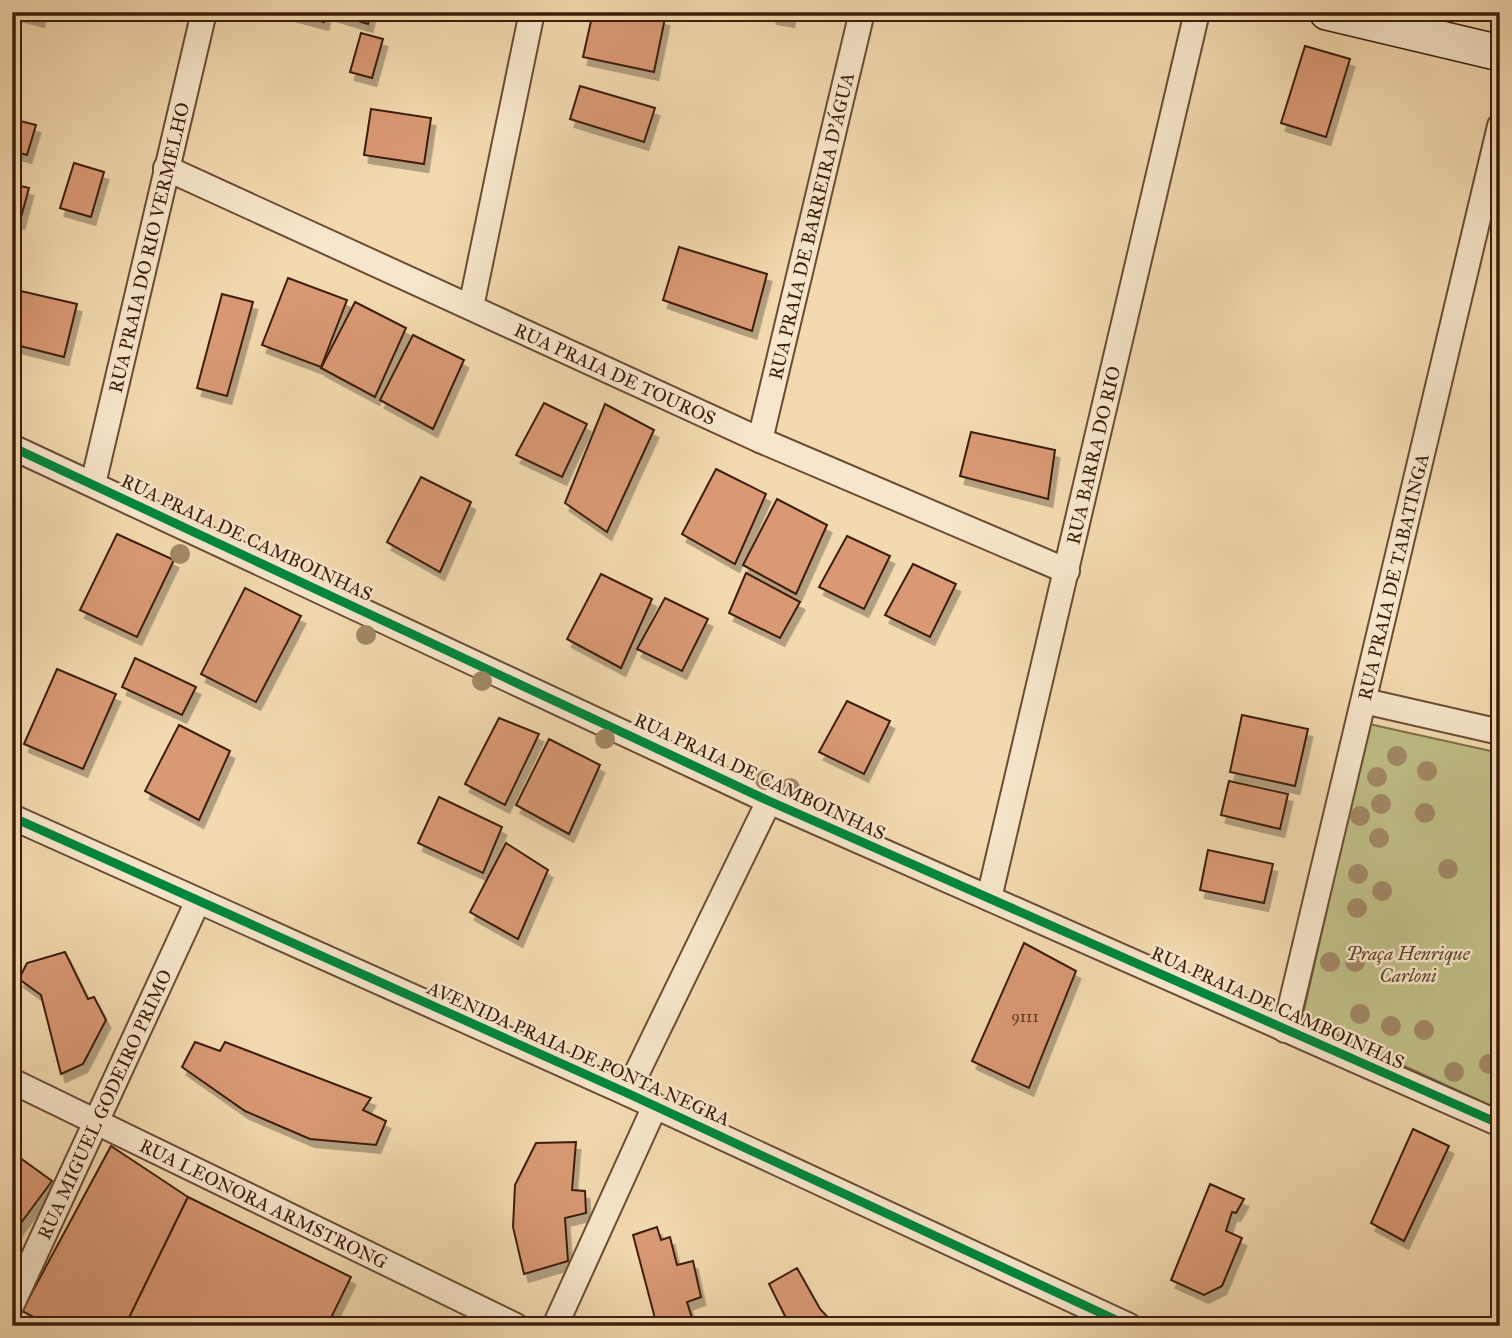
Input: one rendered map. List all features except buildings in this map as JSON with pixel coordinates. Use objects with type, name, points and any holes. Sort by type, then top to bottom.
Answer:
[{"type":"main road","points":[[1326,12],[1372,18],[1500,53]]},
{"type":"street","name":"RUA PRAIA DO RIO VERMELHO","points":[[93,484],[204,12]]},
{"type":"street","points":[[471,307],[532,12]]},
{"type":"street","name":"RUA PRAIA DE BARREIRA D'ÁGUA","points":[[760,440],[862,12]]},
{"type":"street","name":"RUA BARRA DO RIO","points":[[989,898],[1197,12]]},
{"type":"street","name":"RUA PRAIA DE TABATINGA","points":[[1285,1030],[1500,126]]},
{"type":"street","name":"RUA PRAIA DE TOUROS","points":[[166,168],[760,440],[1067,571]]},
{"type":"street","name":"RUA PRAIA DE CAMBOINHAS","points":[[12,447],[769,801],[1500,1124]]},
{"type":"street","points":[[1364,701],[1500,732]]},
{"type":"street","points":[[627,1093],[769,801]]},
{"type":"street","name":"AVENIDA PRAIA DE PONTA NEGRA","points":[[12,817],[198,903],[627,1093],[1129,1326]]},
{"type":"street","name":"RUA MIGUEL GODEIRO PRIMO","points":[[12,1304],[198,903]]},
{"type":"street","name":"RUA LEONORA ARMSTRONG","points":[[12,1082],[516,1326]]},
{"type":"street","points":[[555,1326],[655,1106]]},
{"type":"green space","name":"Praça Henrique Carloni","points":[[1369,724],[1500,753],[1500,1110],[1302,1019]]},
{"type":"cycle path","points":[[12,447],[769,801],[1500,1124]]},
{"type":"cycle path","points":[[12,817],[627,1093],[1129,1326]]}]
